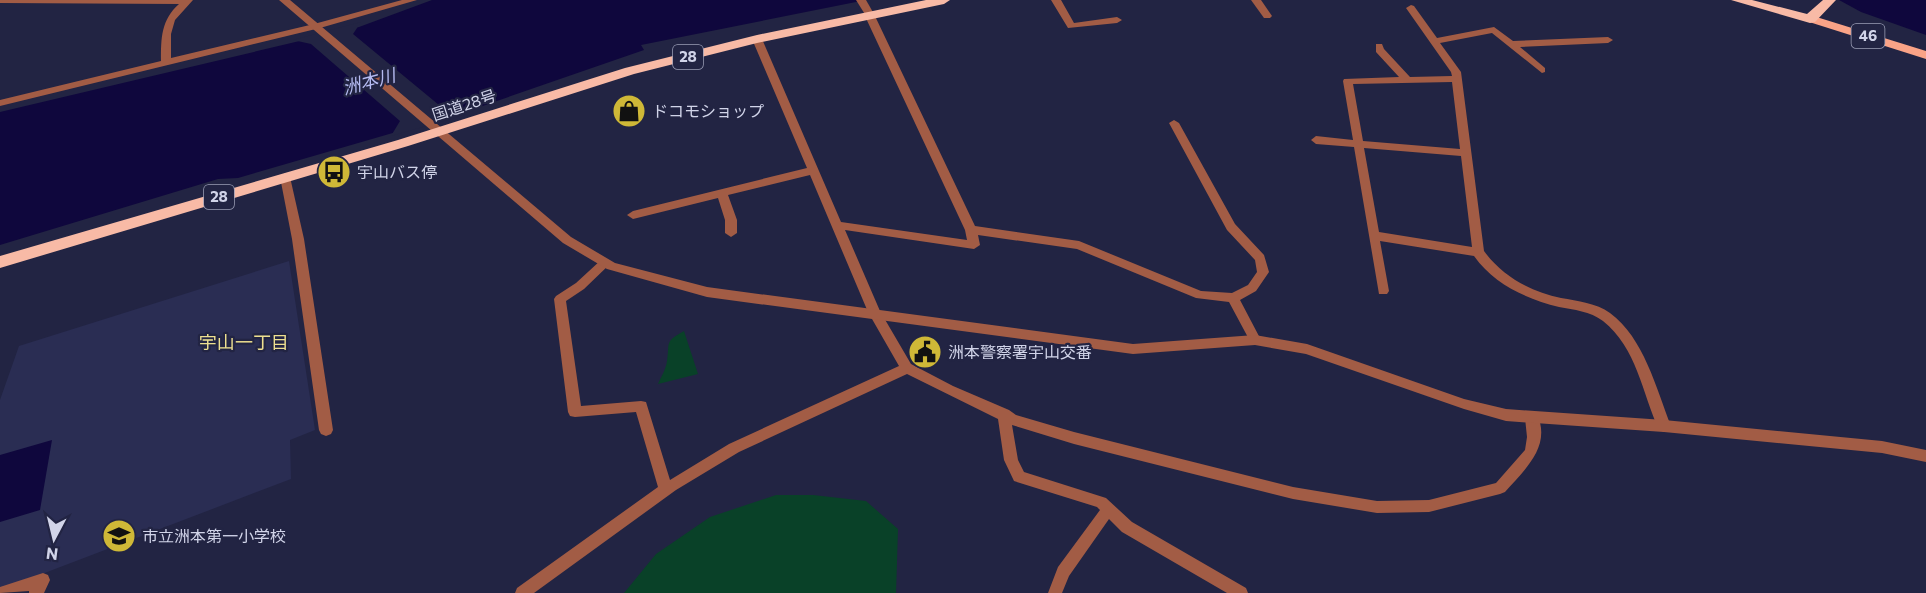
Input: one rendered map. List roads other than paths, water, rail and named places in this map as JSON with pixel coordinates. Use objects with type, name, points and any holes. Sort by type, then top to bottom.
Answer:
[{"type":"highway","name":"国道28号","points":[[0,262],[438,132],[630,71],[757,39],[944,0]]},
{"type":"highway","points":[[1737,0],[1810,19],[1827,2]]},
{"type":"main road","name":"46","points":[[1810,19],[1926,55]]},
{"type":"street","points":[[0,0],[189,1]]},
{"type":"street","points":[[284,0],[567,240],[605,263],[635,275],[707,292],[874,312],[1133,349],[1255,340],[1307,349],[1464,404],[1506,415],[1664,426],[1882,447],[1926,456]]},
{"type":"street","points":[[2,102],[319,28],[411,0]]},
{"type":"street","points":[[836,225],[974,245],[971,230],[861,0]]},
{"type":"street","points":[[1056,0],[1071,26],[1117,20]]},
{"type":"street","points":[[1256,0],[1267,16]]},
{"type":"street","points":[[166,62],[168,21],[189,1]]},
{"type":"street","points":[[1412,8],[1456,72],[1478,252],[1486,264],[1521,288],[1554,301],[1593,308],[1613,322],[1632,345],[1664,426]]},
{"type":"street","points":[[1435,41],[1494,30],[1542,70]]},
{"type":"street","points":[[757,39],[874,312],[907,368],[948,390],[1004,414],[1074,438],[1293,494],[1377,507],[1429,506],[1500,488],[1531,452],[1534,437],[1532,418]]},
{"type":"street","points":[[1510,44],[1608,40]]},
{"type":"street","points":[[1379,46],[1379,50],[1407,80]]},
{"type":"street","points":[[1383,291],[1348,81],[1457,79]]},
{"type":"street","points":[[971,230],[1079,245],[1200,295],[1233,298],[1252,288],[1263,272],[1260,258],[1231,227],[1174,123]]},
{"type":"street","points":[[1316,140],[1466,153]]},
{"type":"street","points":[[633,215],[813,170]]},
{"type":"street","points":[[285,177],[298,239],[326,430]]},
{"type":"street","points":[[722,193],[731,220],[731,233]]},
{"type":"street","points":[[1375,236],[1478,252]]},
{"type":"street","points":[[605,263],[580,286],[560,299],[575,412],[641,406],[666,490]]},
{"type":"street","points":[[1233,298],[1255,340]]},
{"type":"street","points":[[522,593],[666,490],[734,448],[907,368]]},
{"type":"street","points":[[1004,414],[1011,460],[1019,477],[1101,502],[1107,511],[1127,527],[1241,593]]},
{"type":"street","points":[[1055,593],[1063,572],[1107,511]]},
{"type":"street","points":[[3,593],[43,580],[36,593]]},
{"type":"water","name":"洲本川","points":[[432,0],[866,0],[641,45],[644,50],[465,112],[238,178],[218,179],[0,245],[0,112],[359,27]]},
{"type":"water","points":[[1839,0],[1926,0],[1926,35],[1861,12]]},
{"type":"water","points":[[52,440],[40,510],[0,522],[0,455]]},
{"type":"place","name":"ドコモショップ","points":[[629,111]]},
{"type":"place","name":"宇山バス停","points":[[334,172]]},
{"type":"place","name":"洲本警察署宇山交番","points":[[925,352]]},
{"type":"place","name":"市立洲本第一小学校","points":[[119,536]]},
{"type":"district","name":"宇山一丁目","points":[[244,343]]}]
